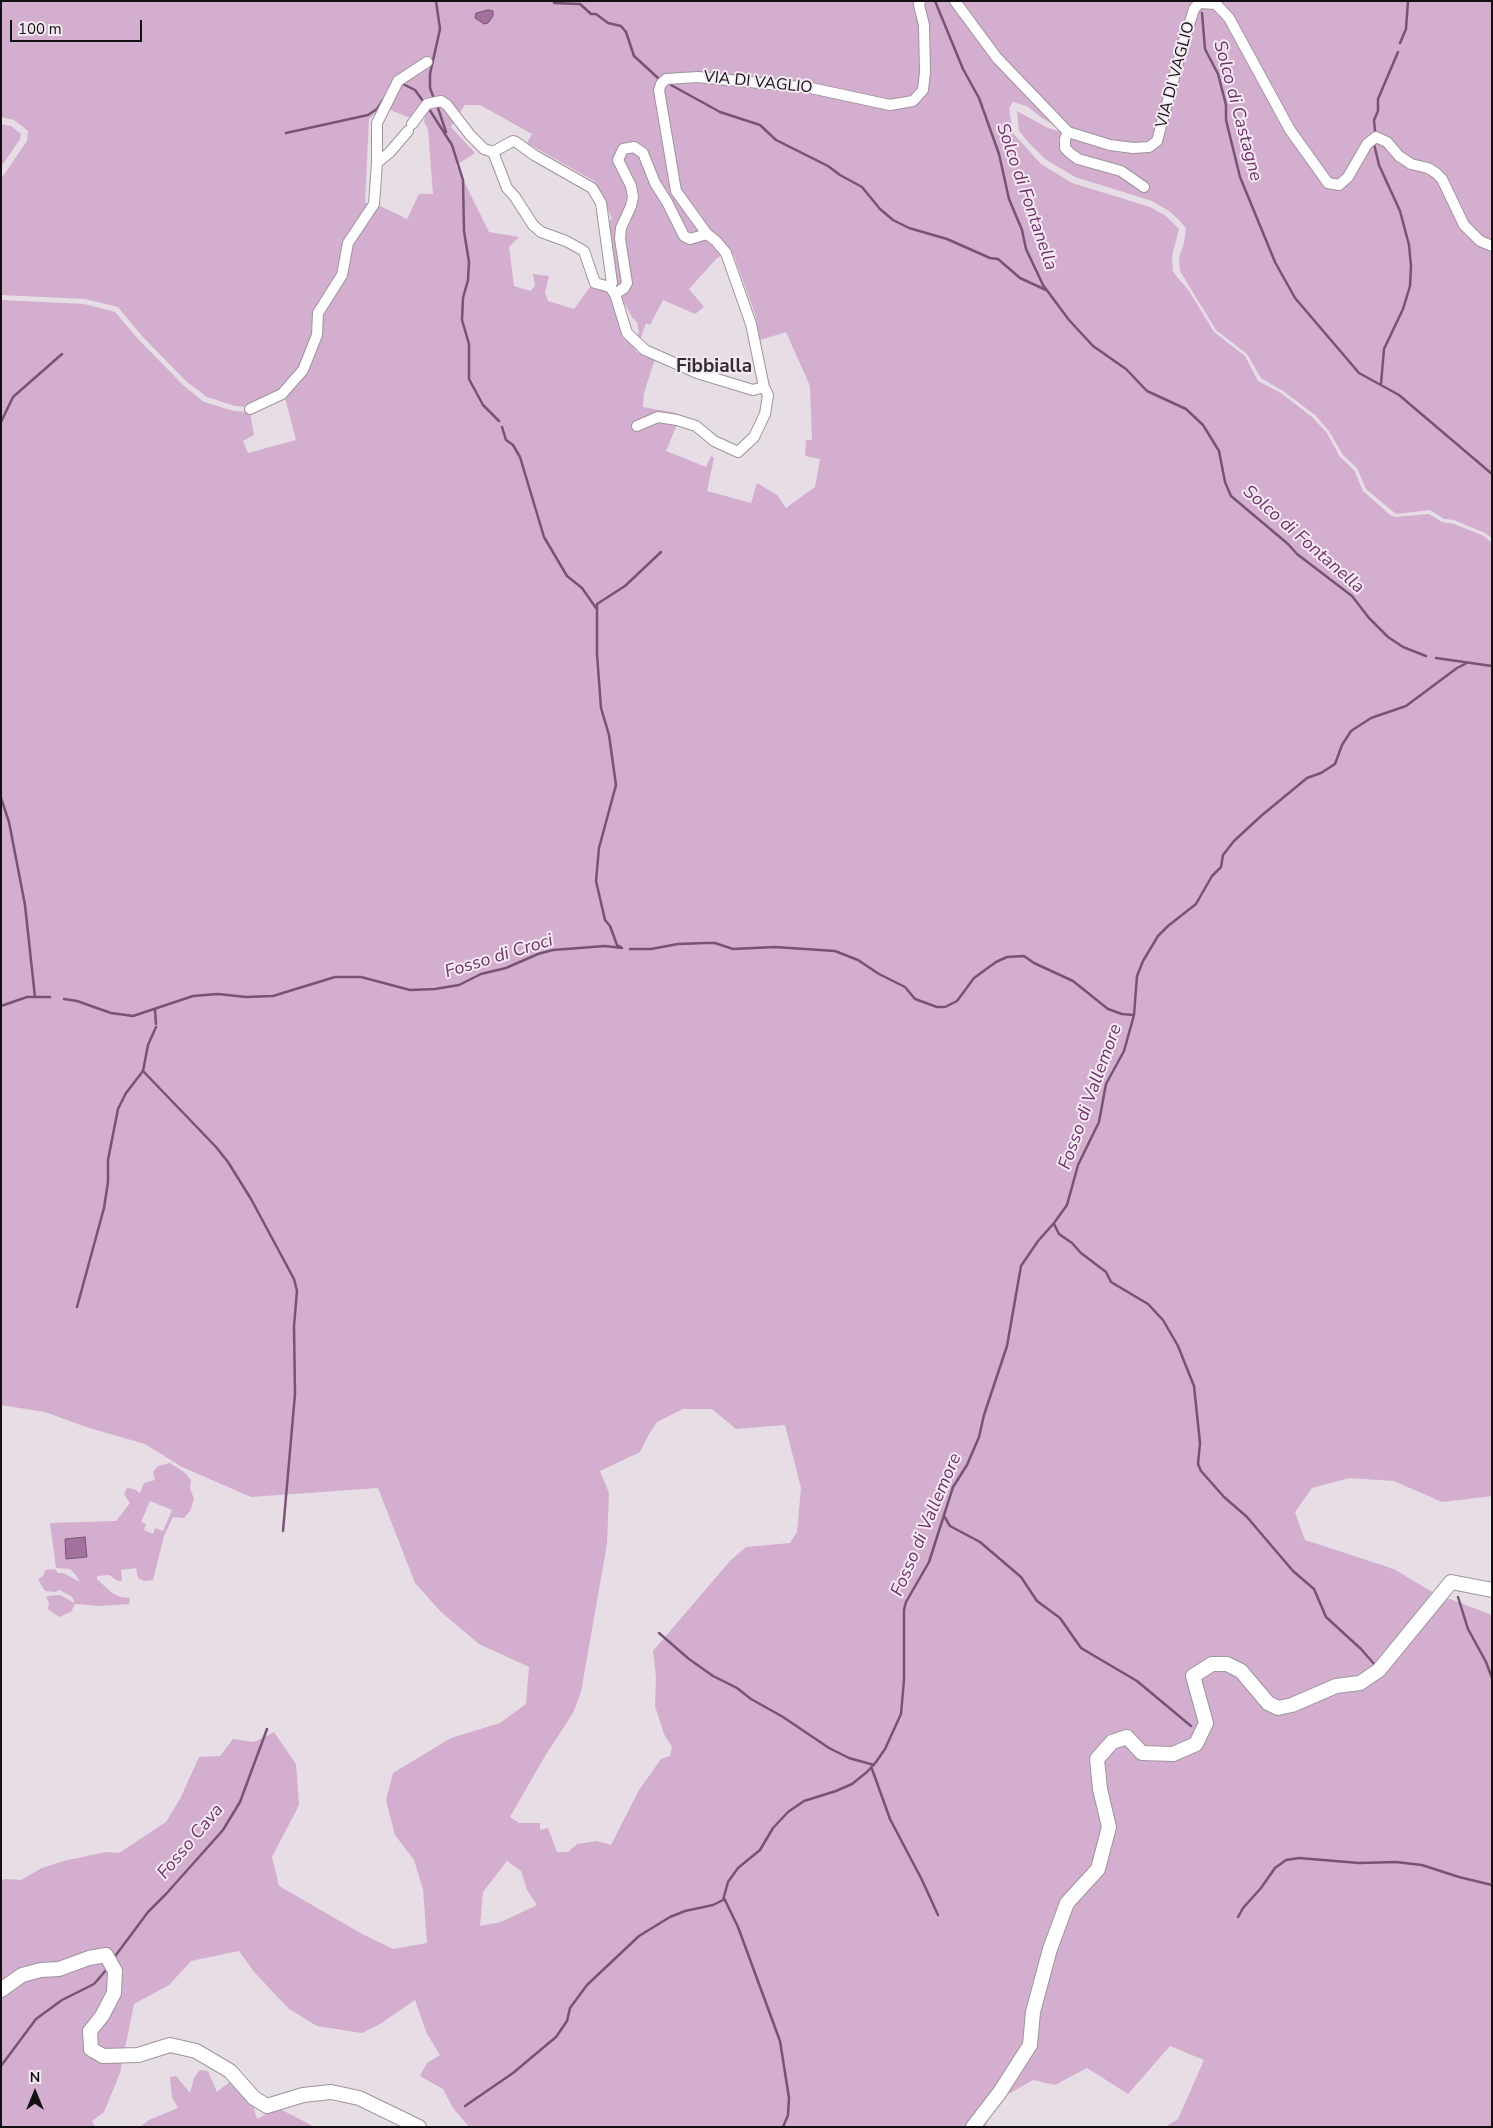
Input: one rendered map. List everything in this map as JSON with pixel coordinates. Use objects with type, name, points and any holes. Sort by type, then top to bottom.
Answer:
[{"type":"street","name":"VIA DI VAGLIO","points":[[637,426],[658,417],[677,420],[696,426],[714,441],[738,452],[751,441],[765,414],[768,395],[764,388],[751,324],[726,253],[707,234],[676,191],[659,90],[661,84],[666,79],[698,76],[811,88],[890,105],[912,101],[923,90],[925,72],[924,25],[919,5],[920,1]]},
{"type":"street","name":"VIA DI VAGLIO","points":[[955,1],[997,58],[1068,132],[1110,145],[1133,148],[1149,147],[1158,141],[1183,44],[1194,10],[1199,3],[1216,4],[1229,18],[1290,130],[1328,183],[1339,185],[1348,177],[1367,144],[1376,137],[1387,142],[1399,156],[1411,164],[1428,168],[1436,173],[1442,179],[1464,225],[1480,241],[1492,246]]},
{"type":"street","points":[[250,409],[282,394],[303,370],[317,335],[318,313],[342,275],[348,243],[374,204],[377,123],[398,81],[426,62]]},
{"type":"street","points":[[377,163],[395,146],[427,104],[441,101],[447,104],[470,135],[484,149],[493,152],[516,142],[534,155],[592,188],[601,203],[612,291],[627,333],[645,350],[697,373],[753,390],[764,388]]},
{"type":"street","points":[[1068,132],[1065,139],[1065,148],[1078,159],[1121,171],[1144,187]]},
{"type":"street","points":[[493,152],[507,188],[515,197],[533,226],[541,232],[566,241],[584,251],[595,283],[612,291],[624,288],[627,282],[620,239],[621,228],[631,206],[632,197],[631,186],[618,160],[623,150],[634,146],[643,153],[655,183],[684,236],[690,239],[707,234]]},
{"type":"street","points":[[973,2127],[1000,2092],[1030,2045],[1033,2012],[1047,1958],[1067,1903],[1098,1869],[1109,1828],[1100,1790],[1097,1759],[1112,1742],[1127,1737],[1142,1753],[1173,1754],[1196,1744],[1206,1723],[1193,1676],[1212,1664],[1227,1664],[1241,1671],[1268,1703],[1278,1708],[1292,1706],[1336,1686],[1360,1683],[1379,1670],[1451,1582],[1492,1590]]},
{"type":"street","points":[[1,1990],[22,1975],[41,1970],[59,1969],[90,1958],[106,1955],[116,1971],[114,1993],[102,2016],[90,2031],[91,2049],[103,2056],[138,2055],[170,2045],[196,2051],[230,2071],[254,2098],[267,2106],[303,2095],[331,2092],[359,2098],[418,2126]]},
{"type":"shaded area","points":[[1,1],[917,1],[921,25],[920,89],[911,99],[890,102],[698,74],[659,82],[674,191],[724,254],[717,258],[689,289],[704,307],[695,314],[663,300],[650,325],[646,323],[640,340],[634,337],[639,333],[637,322],[632,317],[614,283],[607,221],[612,219],[594,181],[527,143],[532,134],[480,105],[465,105],[457,117],[451,106],[442,96],[432,98],[423,104],[416,116],[408,117],[383,107],[369,119],[365,202],[371,205],[346,243],[340,275],[330,290],[301,369],[280,392],[250,407],[235,406],[207,397],[187,382],[142,336],[118,307],[85,299],[1,295],[1,179],[27,141],[28,131],[14,120],[1,117]]},
{"type":"shaded area","points":[[923,1],[952,1],[1058,127],[1042,118],[1027,106],[1013,102],[1009,108],[1013,133],[1041,164],[1072,183],[1150,207],[1166,216],[1179,229],[1172,256],[1173,272],[1189,291],[1214,332],[1245,356],[1258,381],[1281,393],[1312,417],[1327,433],[1340,457],[1354,470],[1363,491],[1395,517],[1429,514],[1442,522],[1454,524],[1484,536],[1492,543],[1492,1496],[1442,1502],[1394,1481],[1349,1478],[1312,1488],[1295,1512],[1305,1540],[1394,1569],[1434,1593],[1492,1615],[1492,2127],[1165,2127],[1178,2119],[1204,2060],[1170,2046],[1128,2094],[1087,2068],[1055,2085],[1033,2080],[998,2100],[985,2127],[469,2127],[453,2108],[443,2089],[420,2076],[427,2063],[440,2055],[427,2034],[415,2000],[380,2024],[362,2033],[317,2026],[289,2009],[255,1973],[239,1951],[191,1961],[169,1985],[134,2004],[120,2073],[104,2112],[92,2121],[95,2127],[1,2127],[1,1882],[4,1879],[21,1880],[42,1868],[64,1861],[106,1852],[119,1853],[166,1822],[180,1799],[199,1757],[220,1756],[233,1739],[254,1742],[274,1732],[296,1764],[299,1805],[272,1857],[279,1886],[364,1935],[393,1949],[427,1943],[423,1889],[414,1860],[395,1835],[386,1800],[393,1773],[451,1738],[500,1723],[526,1704],[529,1667],[479,1644],[441,1612],[415,1583],[378,1488],[251,1497],[182,1467],[145,1444],[86,1427],[45,1412],[1,1405],[1,300],[84,304],[115,312],[139,340],[183,385],[204,402],[234,411],[250,412],[254,435],[243,441],[248,453],[296,440],[284,394],[305,371],[320,314],[350,244],[376,204],[407,219],[419,194],[433,194],[428,129],[424,122],[426,111],[440,104],[455,121],[451,127],[475,153],[456,165],[489,232],[519,237],[509,247],[514,286],[530,291],[535,286],[533,274],[549,276],[545,292],[548,301],[574,309],[592,284],[608,290],[638,346],[636,352],[655,359],[644,393],[643,407],[676,413],[676,417],[654,419],[676,422],[676,427],[666,451],[706,467],[711,456],[714,458],[707,491],[751,503],[757,483],[777,495],[786,508],[815,487],[820,459],[805,456],[806,440],[812,440],[810,386],[786,332],[760,340],[755,314],[734,256],[709,232],[679,190],[663,85],[679,80],[811,91],[890,108],[926,90]],"holes":[[[683,1409],[712,1409],[736,1429],[785,1425],[801,1488],[797,1532],[790,1543],[746,1547],[730,1561],[653,1651],[656,1677],[655,1706],[664,1734],[672,1747],[670,1756],[661,1759],[639,1790],[611,1845],[597,1841],[577,1844],[568,1852],[557,1852],[548,1828],[540,1830],[540,1823],[519,1823],[510,1817],[545,1756],[573,1713],[581,1692],[607,1544],[609,1493],[600,1471],[640,1452],[657,1422]],[[507,1861],[521,1871],[527,1890],[537,1905],[501,1922],[480,1926],[483,1892]]]},
{"type":"shaded area","points":[[959,1],[1492,1],[1492,538],[1485,533],[1454,520],[1444,519],[1430,510],[1396,514],[1366,489],[1357,468],[1343,455],[1329,431],[1315,415],[1283,391],[1261,378],[1247,354],[1216,330],[1180,271],[1179,258],[1186,228],[1179,220],[1169,211],[1152,201],[1075,177],[1045,159],[1029,143],[1019,131],[1017,111],[1046,127],[1069,135],[999,56]]},
{"type":"shaded area","points":[[488,10],[493,11],[493,16],[488,23],[484,24],[475,18],[476,13]]},
{"type":"shaded area","points":[[1,124],[11,126],[21,134],[20,139],[1,167]]},
{"type":"shaded area","points":[[170,1463],[184,1472],[191,1480],[190,1488],[194,1499],[190,1511],[184,1518],[173,1517],[164,1536],[153,1580],[144,1581],[138,1578],[136,1568],[121,1570],[122,1581],[118,1581],[109,1575],[97,1576],[97,1579],[112,1593],[130,1598],[129,1604],[99,1606],[75,1604],[71,1612],[59,1617],[48,1609],[49,1602],[46,1598],[48,1596],[60,1595],[75,1603],[72,1597],[60,1590],[55,1592],[45,1591],[38,1580],[44,1575],[45,1570],[55,1569],[58,1573],[63,1573],[80,1582],[70,1569],[56,1568],[50,1523],[116,1521],[130,1503],[124,1494],[127,1488],[134,1489],[140,1493],[144,1483],[155,1480],[153,1472],[158,1466]],"holes":[[[150,1501],[172,1510],[163,1531],[155,1528],[153,1534],[144,1530],[146,1524],[141,1522]]]},
{"type":"shaded area","points":[[85,1537],[87,1557],[66,1559],[65,1539]]},
{"type":"shaded area","points":[[200,2070],[208,2071],[217,2092],[232,2080],[251,2098],[257,2119],[278,2108],[315,2127],[140,2127],[149,2120],[178,2108],[172,2097],[170,2077],[176,2076],[190,2093],[194,2078]]},
{"type":"waterway","points":[[433,96],[430,88],[430,74],[440,29],[436,1]]},
{"type":"waterway","name":"Solco di Fontanella","points":[[935,1],[963,69],[979,98],[999,154],[1009,199],[1022,230],[1026,249],[1043,285],[1069,320],[1093,346],[1126,369],[1147,391],[1186,409],[1203,425],[1219,451],[1225,482],[1231,496],[1288,544],[1297,554],[1352,596],[1369,618],[1388,637],[1403,647],[1426,656]]},
{"type":"waterway","points":[[1400,43],[1406,29],[1408,1]]},
{"type":"waterway","points":[[554,3],[580,4],[591,14],[596,14],[608,23],[621,26],[626,32],[634,56],[658,78]]},
{"type":"waterway","name":"Solco di Castagne","points":[[1202,13],[1205,49],[1218,74],[1226,105],[1226,120],[1240,177],[1275,262],[1295,298],[1359,373],[1399,395],[1492,474]]},
{"type":"waterway","points":[[1375,131],[1374,120],[1378,111],[1378,99],[1398,52]]},
{"type":"waterway","points":[[401,83],[415,90],[423,101]]},
{"type":"waterway","points":[[671,85],[720,112],[760,125],[776,140],[828,166],[862,187],[880,209],[893,220],[909,228],[947,239],[990,258],[998,259],[1020,278],[1046,290]]},
{"type":"waterway","points":[[286,133],[368,115],[377,109],[383,100]]},
{"type":"waterway","points":[[437,105],[446,132]]},
{"type":"waterway","points":[[429,109],[452,145],[463,180],[464,231],[469,262],[468,280],[463,298],[462,320],[469,344],[469,379],[483,405],[499,421]]},
{"type":"waterway","points":[[1374,144],[1379,165],[1400,211],[1409,245],[1411,266],[1410,286],[1403,309],[1384,349],[1381,384]]},
{"type":"waterway","points":[[1,422],[13,397],[62,354]]},
{"type":"waterway","points":[[502,427],[506,440],[513,445],[520,457],[544,537],[567,576],[582,588],[596,608]]},
{"type":"waterway","points":[[621,947],[617,945],[610,926],[605,920],[596,881],[599,848],[616,785],[609,735],[601,708],[597,654],[597,604],[625,586],[661,552]]},
{"type":"waterway","name":"Solco di Fontanella","points":[[1436,658],[1492,666]]},
{"type":"waterway","name":"Fosso di Vallemore","points":[[465,2106],[513,2073],[556,2037],[567,2021],[570,2008],[587,1985],[639,1936],[670,1917],[685,1911],[713,1905],[723,1900],[728,1882],[738,1868],[760,1850],[773,1828],[788,1812],[804,1801],[852,1784],[876,1762],[885,1749],[901,1714],[904,1680],[904,1610],[906,1602],[929,1562],[953,1487],[967,1465],[979,1437],[984,1415],[1007,1346],[1021,1266],[1067,1205],[1078,1165],[1099,1122],[1106,1084],[1124,1051],[1134,1015],[1137,976],[1143,961],[1158,936],[1196,904],[1212,876],[1221,867],[1223,855],[1234,841],[1307,778],[1321,773],[1335,764],[1342,745],[1351,731],[1371,718],[1406,706],[1457,668],[1467,663]]},
{"type":"waterway","points":[[1,798],[9,822],[25,905],[35,997]]},
{"type":"waterway","name":"Fosso di Croci","points":[[630,949],[651,949],[678,944],[715,943],[733,949],[775,947],[835,951],[858,960],[879,974],[905,987],[915,999],[937,1007],[945,1007],[957,1001],[974,978],[996,962],[1007,957],[1024,956],[1034,963],[1073,981],[1108,1009],[1122,1014],[1134,1015]]},
{"type":"waterway","name":"Fosso di Croci","points":[[64,999],[77,1001],[111,1013],[133,1016],[193,996],[218,994],[246,997],[273,996],[335,977],[361,977],[410,990],[435,989],[459,985],[481,974],[506,968],[538,954],[553,950],[605,946],[622,948]]},
{"type":"waterway","name":"Fosso di Croci","points":[[1,1006],[27,997],[50,997]]},
{"type":"waterway","points":[[155,1010],[156,1024]]},
{"type":"waterway","points":[[77,1307],[104,1208],[108,1182],[108,1160],[118,1109],[126,1093],[143,1071],[148,1045],[156,1027]]},
{"type":"waterway","points":[[143,1071],[228,1162],[251,1199],[294,1279],[297,1291],[294,1326],[295,1394],[283,1531]]},
{"type":"waterway","points":[[1054,1224],[1059,1234],[1106,1272],[1111,1282],[1148,1304],[1163,1320],[1178,1346],[1194,1386],[1200,1443],[1198,1464],[1201,1471],[1224,1497],[1247,1517],[1293,1571],[1314,1589],[1326,1617],[1361,1649],[1375,1665]]},
{"type":"waterway","points":[[944,1516],[950,1526],[980,1542],[1021,1577],[1037,1601],[1060,1618],[1081,1648],[1137,1681],[1191,1726]]},
{"type":"waterway","points":[[1458,1597],[1468,1629],[1486,1662],[1492,1678]]},
{"type":"waterway","points":[[659,1633],[689,1659],[713,1676],[737,1688],[751,1699],[783,1717],[829,1748],[849,1758],[874,1765]]},
{"type":"waterway","name":"Fosso Cava","points":[[113,1959],[148,1912],[223,1830],[240,1802],[267,1729]]},
{"type":"waterway","points":[[872,1769],[890,1819],[938,1915]]},
{"type":"waterway","points":[[1238,1917],[1275,1868],[1286,1860],[1299,1858],[1359,1863],[1396,1862],[1422,1865],[1492,1885]]},
{"type":"waterway","points":[[724,1898],[738,1927],[780,2041],[789,2098],[788,2115],[783,2127]]},
{"type":"waterway","name":"Fosso Cava","points":[[1,2066],[36,2019],[62,2000],[94,1984],[108,1968]]},
{"type":"district","name":"Fibbialla","points":[[714,367]]}]
